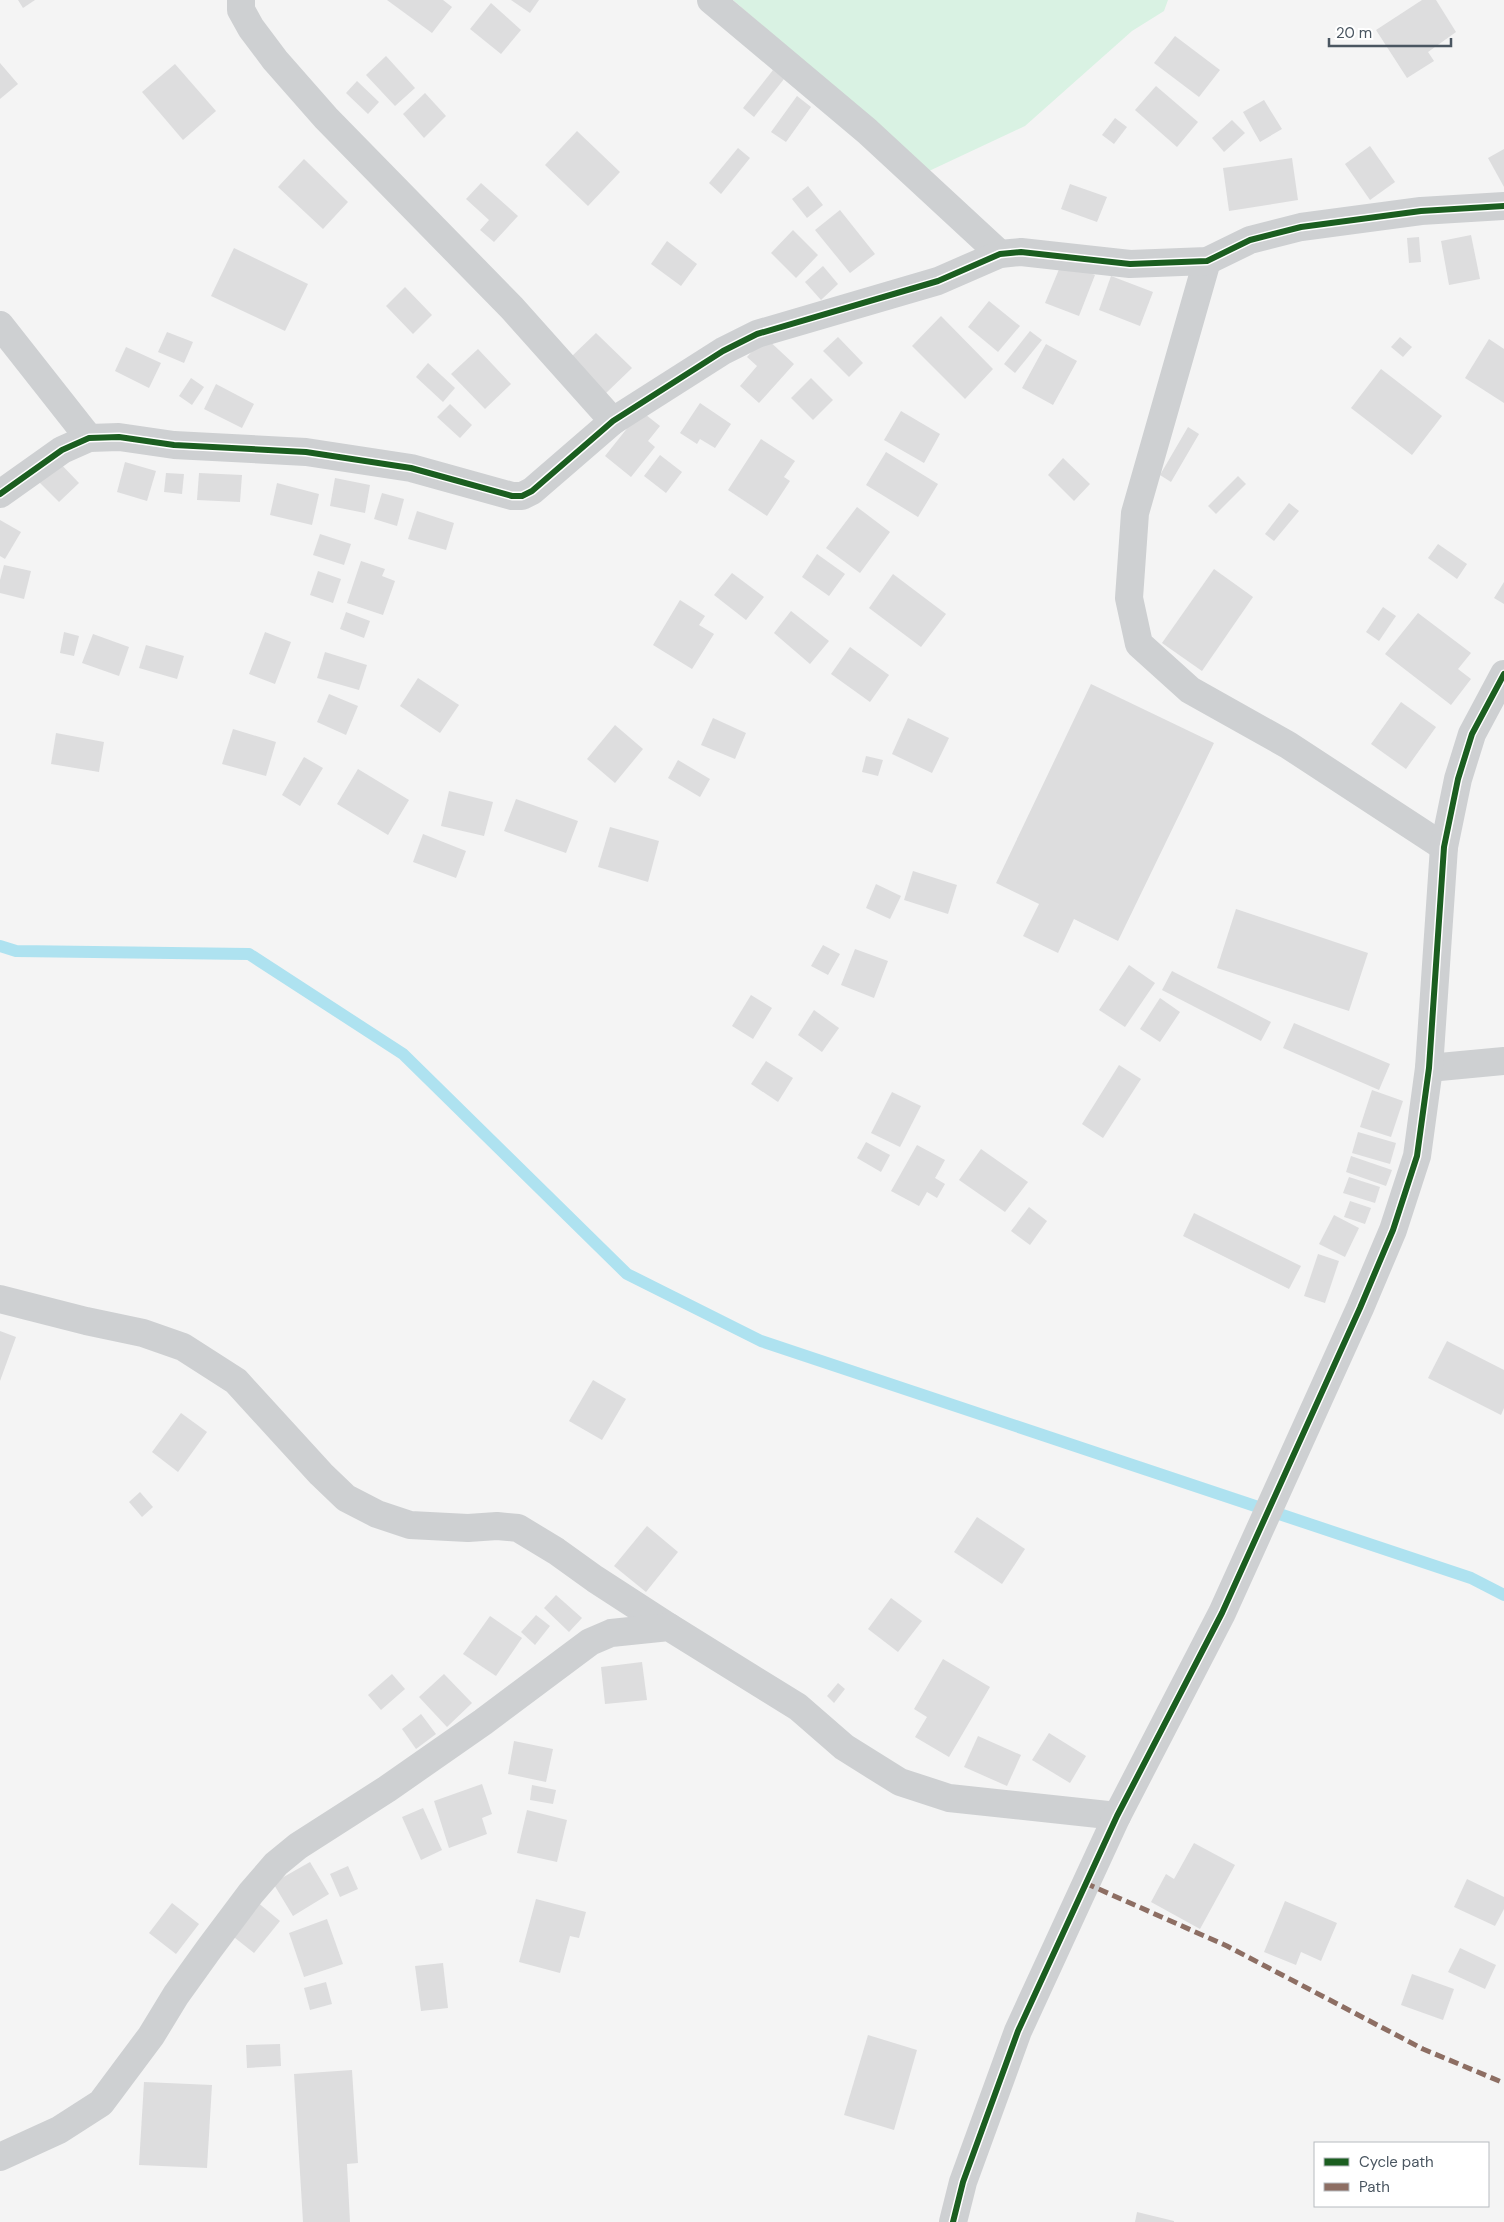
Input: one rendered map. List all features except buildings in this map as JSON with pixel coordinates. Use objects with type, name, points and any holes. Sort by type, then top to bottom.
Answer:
[{"type":"street","points":[[242,0],[241,10],[251,28],[281,67],[326,118],[512,308],[613,421]]},
{"type":"street","points":[[712,0],[867,131],[1000,254]]},
{"type":"street","points":[[0,494],[62,450],[89,438],[119,437],[174,445],[306,452],[411,468],[512,496],[522,496],[532,491],[613,421],[723,351],[758,334],[938,281],[1000,254],[1021,252],[1130,264],[1207,261],[1250,240],[1301,227],[1421,211],[1504,206]]},
{"type":"street","points":[[1207,261],[1135,513],[1129,598],[1139,644],[1190,690],[1288,745],[1444,847]]},
{"type":"street","points":[[0,325],[89,438]]},
{"type":"street","points":[[953,2222],[963,2182],[1018,2031],[1117,1816],[1222,1613],[1390,1238],[1417,1156],[1429,1068],[1444,847],[1458,780],[1472,734],[1504,674]]},
{"type":"street","points":[[1429,1068],[1504,1061]]},
{"type":"street","points":[[0,1299],[86,1321],[143,1333],[183,1347],[236,1381],[321,1474],[346,1498],[378,1514],[410,1525],[518,1528],[556,1551],[669,1627],[798,1707],[844,1746],[900,1782],[949,1798],[1117,1816]]},
{"type":"street","points":[[0,2157],[60,2130],[101,2104],[151,2036],[176,1995],[251,1893],[276,1864],[298,1846],[387,1789],[483,1722],[590,1642],[611,1632],[669,1627]]},
{"type":"green space","points":[[733,0],[1168,0],[1164,11],[1132,31],[1025,126],[929,171]]},
{"type":"waterway","points":[[0,946],[16,951],[249,954],[403,1054],[627,1274],[761,1341],[1471,1578],[1504,1595]]},
{"type":"marked path","points":[[1085,1883],[1227,1946],[1423,2049],[1504,2083]]},
{"type":"cycle path","points":[[0,494],[62,450],[89,438],[119,437],[174,445],[306,452],[411,468],[512,496],[522,496],[532,491],[613,421],[723,351],[757,334],[938,281],[1000,254],[1021,252],[1130,264],[1207,261],[1250,240],[1301,227],[1421,211],[1504,206]]},
{"type":"cycle path","points":[[953,2222],[963,2182],[1018,2031],[1117,1816],[1222,1613],[1360,1308],[1393,1230],[1417,1156],[1429,1068],[1444,847],[1458,779],[1472,734],[1504,674]]}]
